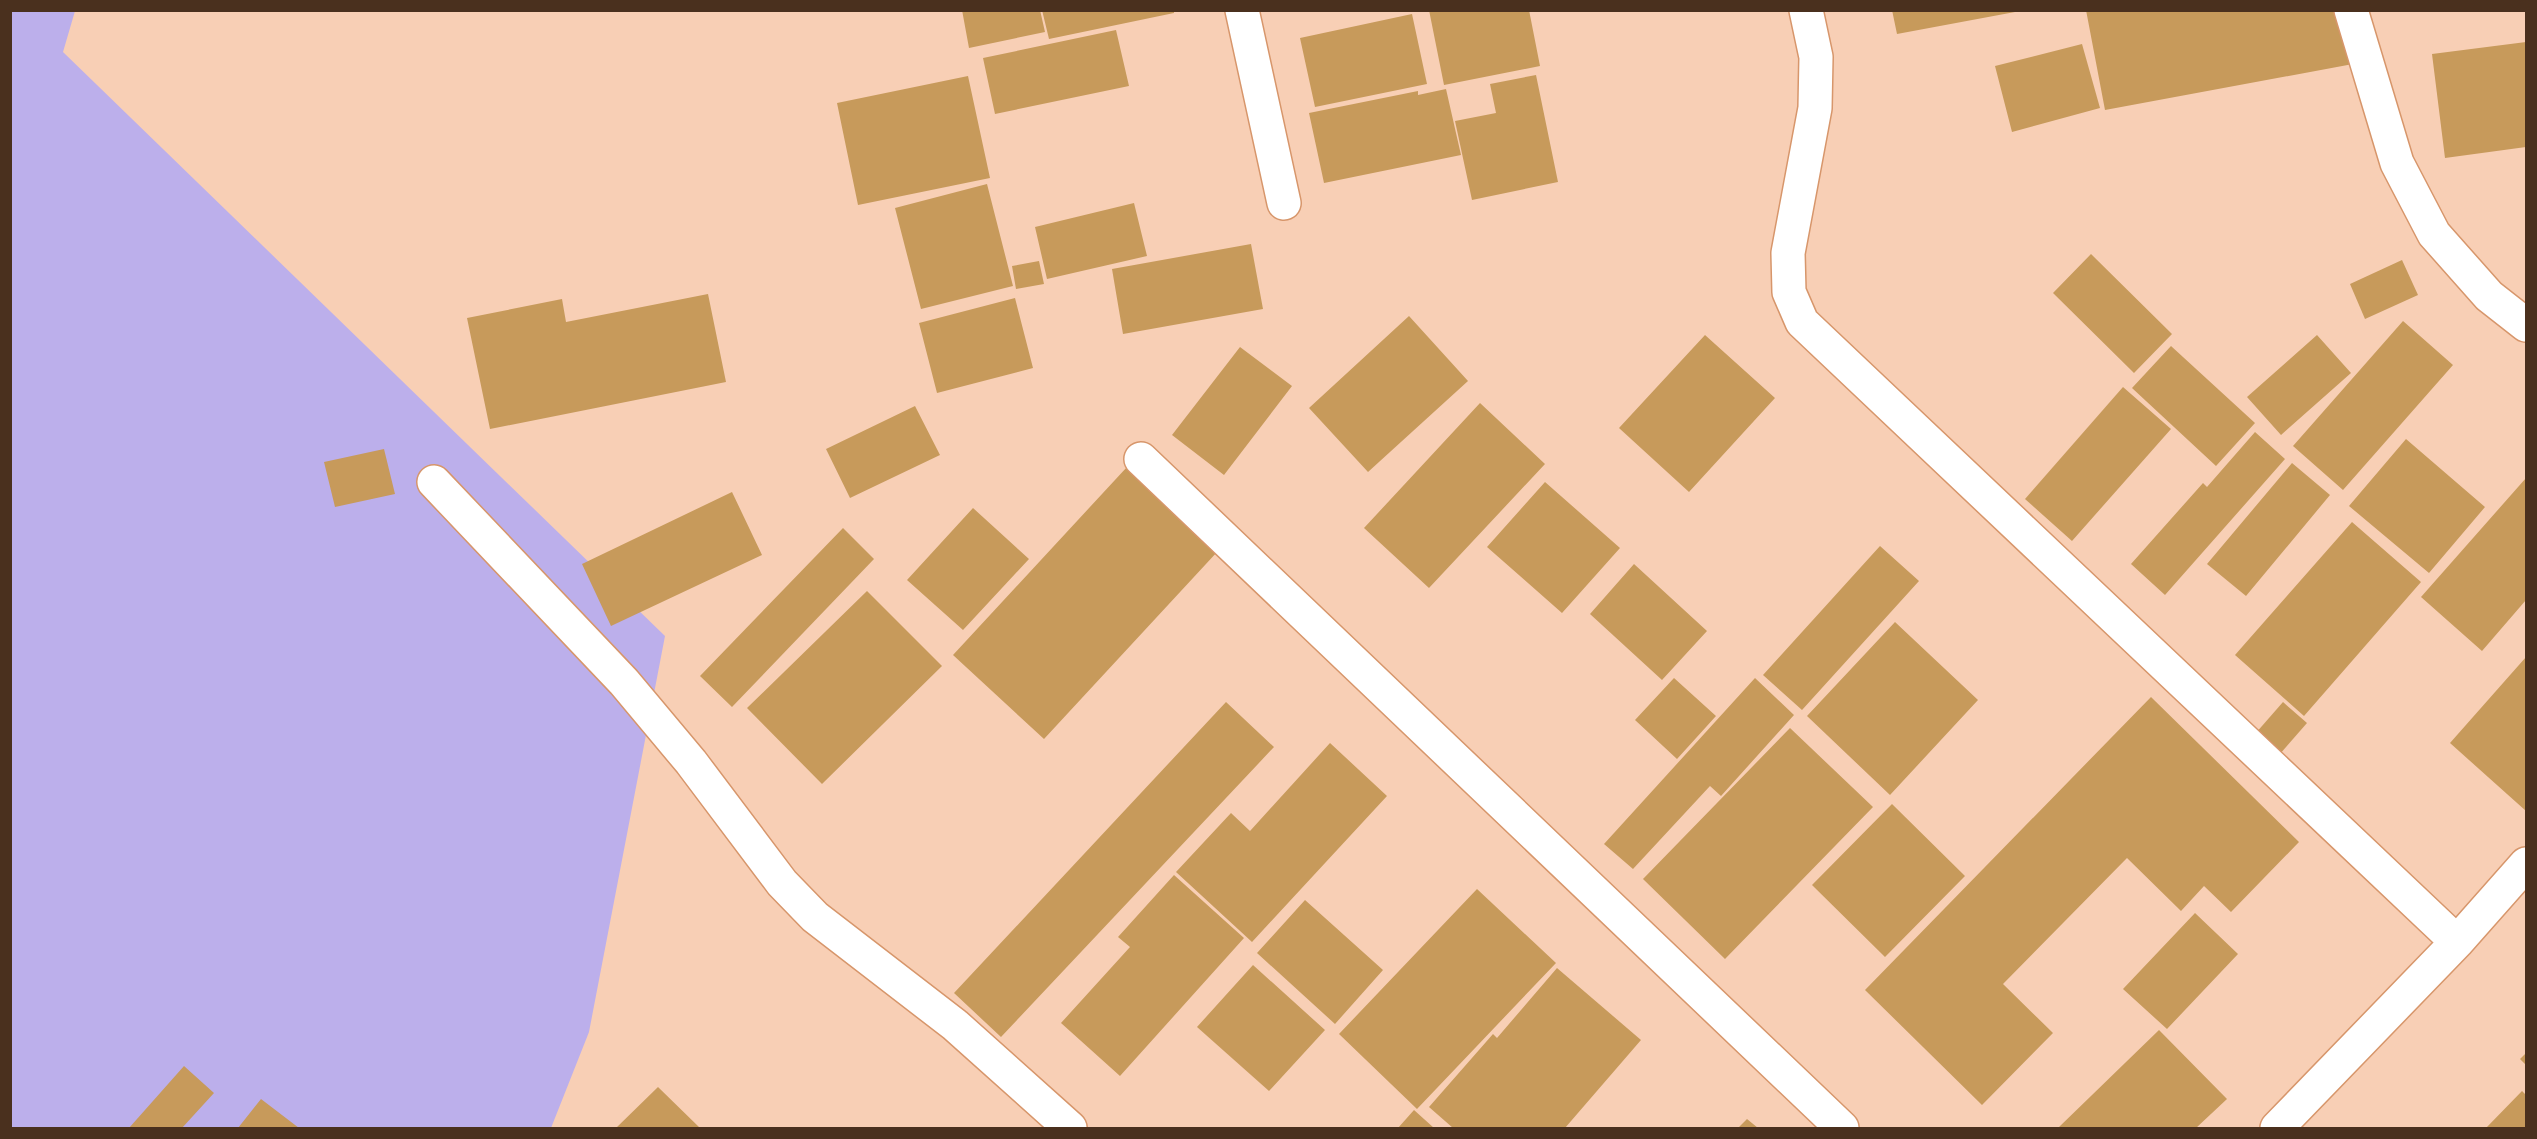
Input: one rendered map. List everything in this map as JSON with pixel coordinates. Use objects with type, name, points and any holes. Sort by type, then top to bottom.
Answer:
[{"type":"street","points":[[1242,10],[1284,203]]},
{"type":"street","points":[[1806,10],[1816,57],[1815,108],[1788,253],[1789,292],[1802,322],[2457,942]]},
{"type":"street","points":[[2351,10],[2397,163],[2434,234],[2489,296],[2526,325]]},
{"type":"street","points":[[1141,459],[1842,1128]]},
{"type":"street","points":[[434,482],[624,682],[691,762],[782,883],[815,917],[955,1025],[1070,1128]]},
{"type":"street","points":[[2277,1128],[2457,942],[2526,864]]},
{"type":"shaded area","points":[[10,11],[75,11],[63,52],[665,636],[589,1032],[551,1128],[11,1128]]},
{"type":"building","points":[[962,10],[1040,10],[1045,32],[969,48]]},
{"type":"building","points":[[1042,10],[1174,10],[1174,13],[1049,39]]},
{"type":"building","points":[[1429,10],[1529,10],[1540,66],[1444,85]]},
{"type":"building","points":[[1892,10],[2015,10],[2015,12],[1897,34]]},
{"type":"building","points":[[2086,10],[2343,10],[2353,64],[2105,110]]},
{"type":"building","points":[[1412,14],[1427,84],[1315,107],[1300,38]]},
{"type":"building","points":[[1116,30],[1129,86],[995,114],[983,58]]},
{"type":"building","points":[[2526,42],[2526,147],[2445,158],[2432,54]]},
{"type":"building","points":[[2082,44],[2100,108],[2012,132],[1995,66]]},
{"type":"building","points":[[1536,75],[1558,182],[1472,200],[1455,121],[1496,113],[1490,84]]},
{"type":"building","points":[[968,76],[990,178],[858,205],[837,103]]},
{"type":"building","points":[[1446,89],[1461,155],[1324,183],[1309,113],[1418,91],[1418,95]]},
{"type":"building","points":[[987,184],[1013,286],[921,309],[895,208]]},
{"type":"building","points":[[1134,203],[1147,256],[1047,279],[1035,227]]},
{"type":"building","points":[[1251,244],[1263,309],[1123,334],[1112,269]]},
{"type":"building","points":[[2091,254],[2172,334],[2134,373],[2053,293]]},
{"type":"building","points":[[2402,260],[2418,295],[2365,319],[2350,284]]},
{"type":"building","points":[[1039,261],[1044,284],[1016,289],[1012,266]]},
{"type":"building","points":[[708,294],[726,382],[490,429],[467,318],[562,299],[566,322]]},
{"type":"building","points":[[1015,298],[1033,368],[937,393],[919,323]]},
{"type":"building","points":[[1409,316],[1468,381],[1368,472],[1309,408]]},
{"type":"building","points":[[2403,321],[2453,365],[2343,490],[2293,446]]},
{"type":"building","points":[[1705,335],[1775,398],[1689,492],[1619,428]]},
{"type":"building","points":[[2317,335],[2351,373],[2281,435],[2247,397]]},
{"type":"building","points":[[2171,346],[2255,423],[2216,466],[2132,388]]},
{"type":"building","points":[[1240,347],[1292,386],[1224,475],[1172,435]]},
{"type":"building","points":[[2123,387],[2171,429],[2072,541],[2025,499]]},
{"type":"building","points":[[1480,403],[1545,464],[1429,588],[1364,528]]},
{"type":"building","points":[[915,406],[940,455],[850,498],[826,449]]},
{"type":"building","points":[[2255,432],[2285,459],[2165,595],[2131,564],[2203,483],[2207,487]]},
{"type":"building","points":[[2406,439],[2485,507],[2429,573],[2349,506]]},
{"type":"building","points":[[384,449],[395,494],[335,507],[324,462]]},
{"type":"building","points":[[2292,463],[2330,495],[2246,596],[2207,564]]},
{"type":"building","points":[[1127,467],[1218,551],[1044,739],[953,655]]},
{"type":"building","points":[[2526,478],[2526,600],[2482,651],[2421,597]]},
{"type":"building","points":[[1545,482],[1620,548],[1562,613],[1487,547]]},
{"type":"building","points":[[732,492],[762,555],[611,626],[582,564]]},
{"type":"building","points":[[973,508],[1029,559],[963,630],[907,580]]},
{"type":"building","points":[[2352,522],[2421,582],[2304,716],[2235,655]]},
{"type":"building","points":[[843,528],[874,559],[732,707],[700,676]]},
{"type":"building","points":[[1880,546],[1919,581],[1802,710],[1763,675]]},
{"type":"building","points":[[1634,564],[1707,631],[1662,680],[1590,614]]},
{"type":"building","points":[[867,591],[942,666],[822,784],[747,708]]},
{"type":"building","points":[[1895,622],[1978,700],[1890,795],[1807,716]]},
{"type":"building","points":[[2526,657],[2526,811],[2450,743]]},
{"type":"building","points":[[1674,678],[1716,716],[1677,759],[1635,720]]},
{"type":"building","points":[[1755,678],[1794,715],[1721,796],[1710,786],[1633,869],[1604,844]]},
{"type":"building","points":[[2151,697],[2299,842],[2231,912],[2204,886],[2181,911],[2127,858],[2003,984],[2053,1033],[1982,1105],[1865,990]]},
{"type":"building","points":[[1226,702],[1274,747],[1001,1037],[954,993]]},
{"type":"building","points":[[2283,702],[2307,723],[2279,755],[2255,734]]},
{"type":"building","points":[[1790,728],[1873,807],[1725,959],[1643,879]]},
{"type":"building","points":[[1330,743],[1387,796],[1252,942],[1176,872],[1231,813],[1250,831]]},
{"type":"building","points":[[1892,804],[1965,876],[1885,957],[1812,885]]},
{"type":"building","points":[[1174,875],[1244,938],[1120,1076],[1061,1023],[1130,947],[1118,937]]},
{"type":"building","points":[[1477,889],[1556,963],[1417,1109],[1339,1034]]},
{"type":"building","points":[[1305,900],[1383,970],[1335,1024],[1257,953]]},
{"type":"building","points":[[2195,913],[2238,954],[2167,1029],[2123,989]]},
{"type":"building","points":[[1253,965],[1325,1030],[1269,1091],[1197,1027]]},
{"type":"building","points":[[1557,968],[1641,1040],[1565,1128],[1453,1128],[1429,1107],[1493,1034],[1497,1038]]},
{"type":"building","points":[[2159,1030],[2227,1099],[2196,1128],[2058,1128]]},
{"type":"building","points":[[2526,1053],[2526,1065],[2520,1059]]},
{"type":"building","points":[[184,1066],[214,1093],[182,1128],[129,1128]]},
{"type":"building","points":[[658,1087],[700,1128],[616,1128]]},
{"type":"building","points":[[2522,1091],[2526,1095],[2526,1128],[2486,1128]]},
{"type":"building","points":[[261,1099],[299,1128],[238,1128]]},
{"type":"building","points":[[1414,1110],[1434,1128],[1398,1128]]},
{"type":"building","points":[[1747,1119],[1758,1128],[1738,1128]]}]
